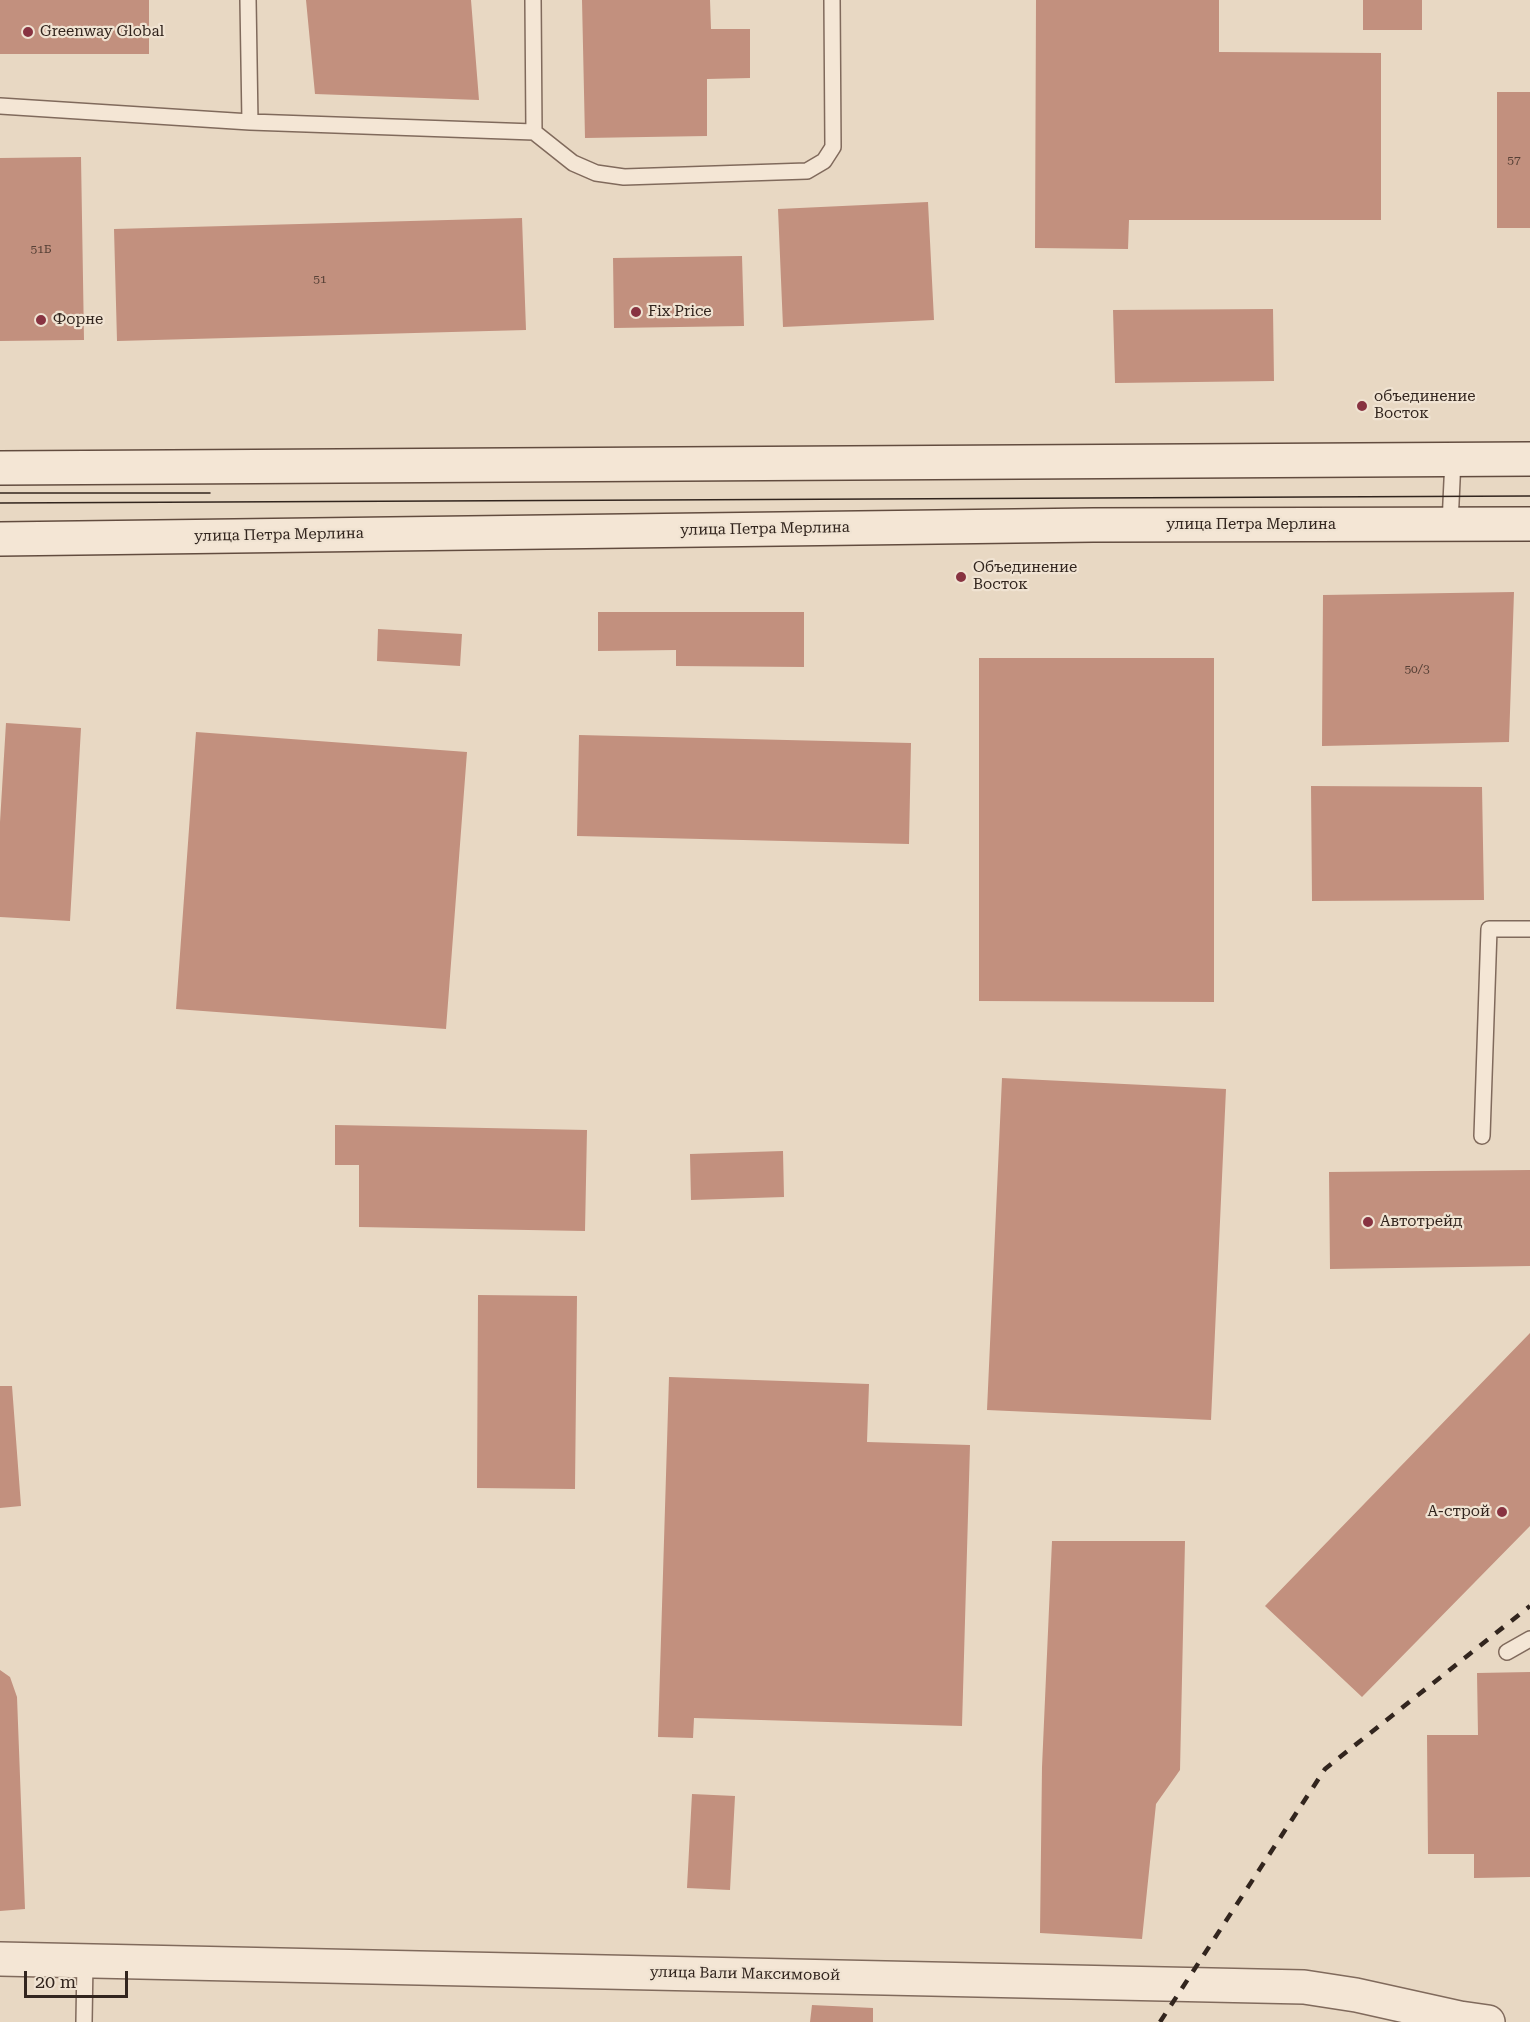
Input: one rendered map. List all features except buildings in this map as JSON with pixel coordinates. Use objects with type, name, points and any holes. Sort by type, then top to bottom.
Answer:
[{"type":"main road","points":[[0,468],[1530,459]]},
{"type":"main road","name":"улица Петра Мерлина","points":[[3,540],[1105,525],[1530,524]]},
{"type":"main road","name":"улица Вали Максимовой","points":[[0,1959],[1304,1987],[1356,1995],[1488,2022]]},
{"type":"lane","points":[[248,0],[250,122]]},
{"type":"lane","points":[[533,0],[534,132]]},
{"type":"lane","points":[[0,106],[250,122],[534,132],[573,163],[596,173],[624,177],[807,171],[824,161],[833,147],[832,0]]},
{"type":"lane","points":[[1450,524],[1453,459]]},
{"type":"lane","points":[[1482,1136],[1489,929],[1530,929]]},
{"type":"lane","points":[[1507,1652],[1530,1639]]},
{"type":"lane","points":[[84,2022],[85,1961]]},
{"type":"tram line","points":[[0,493],[210,493]]},
{"type":"tram line","points":[[0,503],[1530,496]]},
{"type":"railway","points":[[1160,2022],[1325,1769],[1530,1606]]},
{"type":"place","name":"Greenway Global","points":[[28,32]]},
{"type":"place","name":"Fix Price","points":[[636,312]]},
{"type":"place","name":"Форне","points":[[41,320]]},
{"type":"place","name":"объединение Восток","points":[[1362,406]]},
{"type":"place","name":"Объединение Восток","points":[[961,577]]},
{"type":"place","name":"Автотрейд","points":[[1368,1222]]},
{"type":"place","name":"А-строй","points":[[1502,1512]]}]
